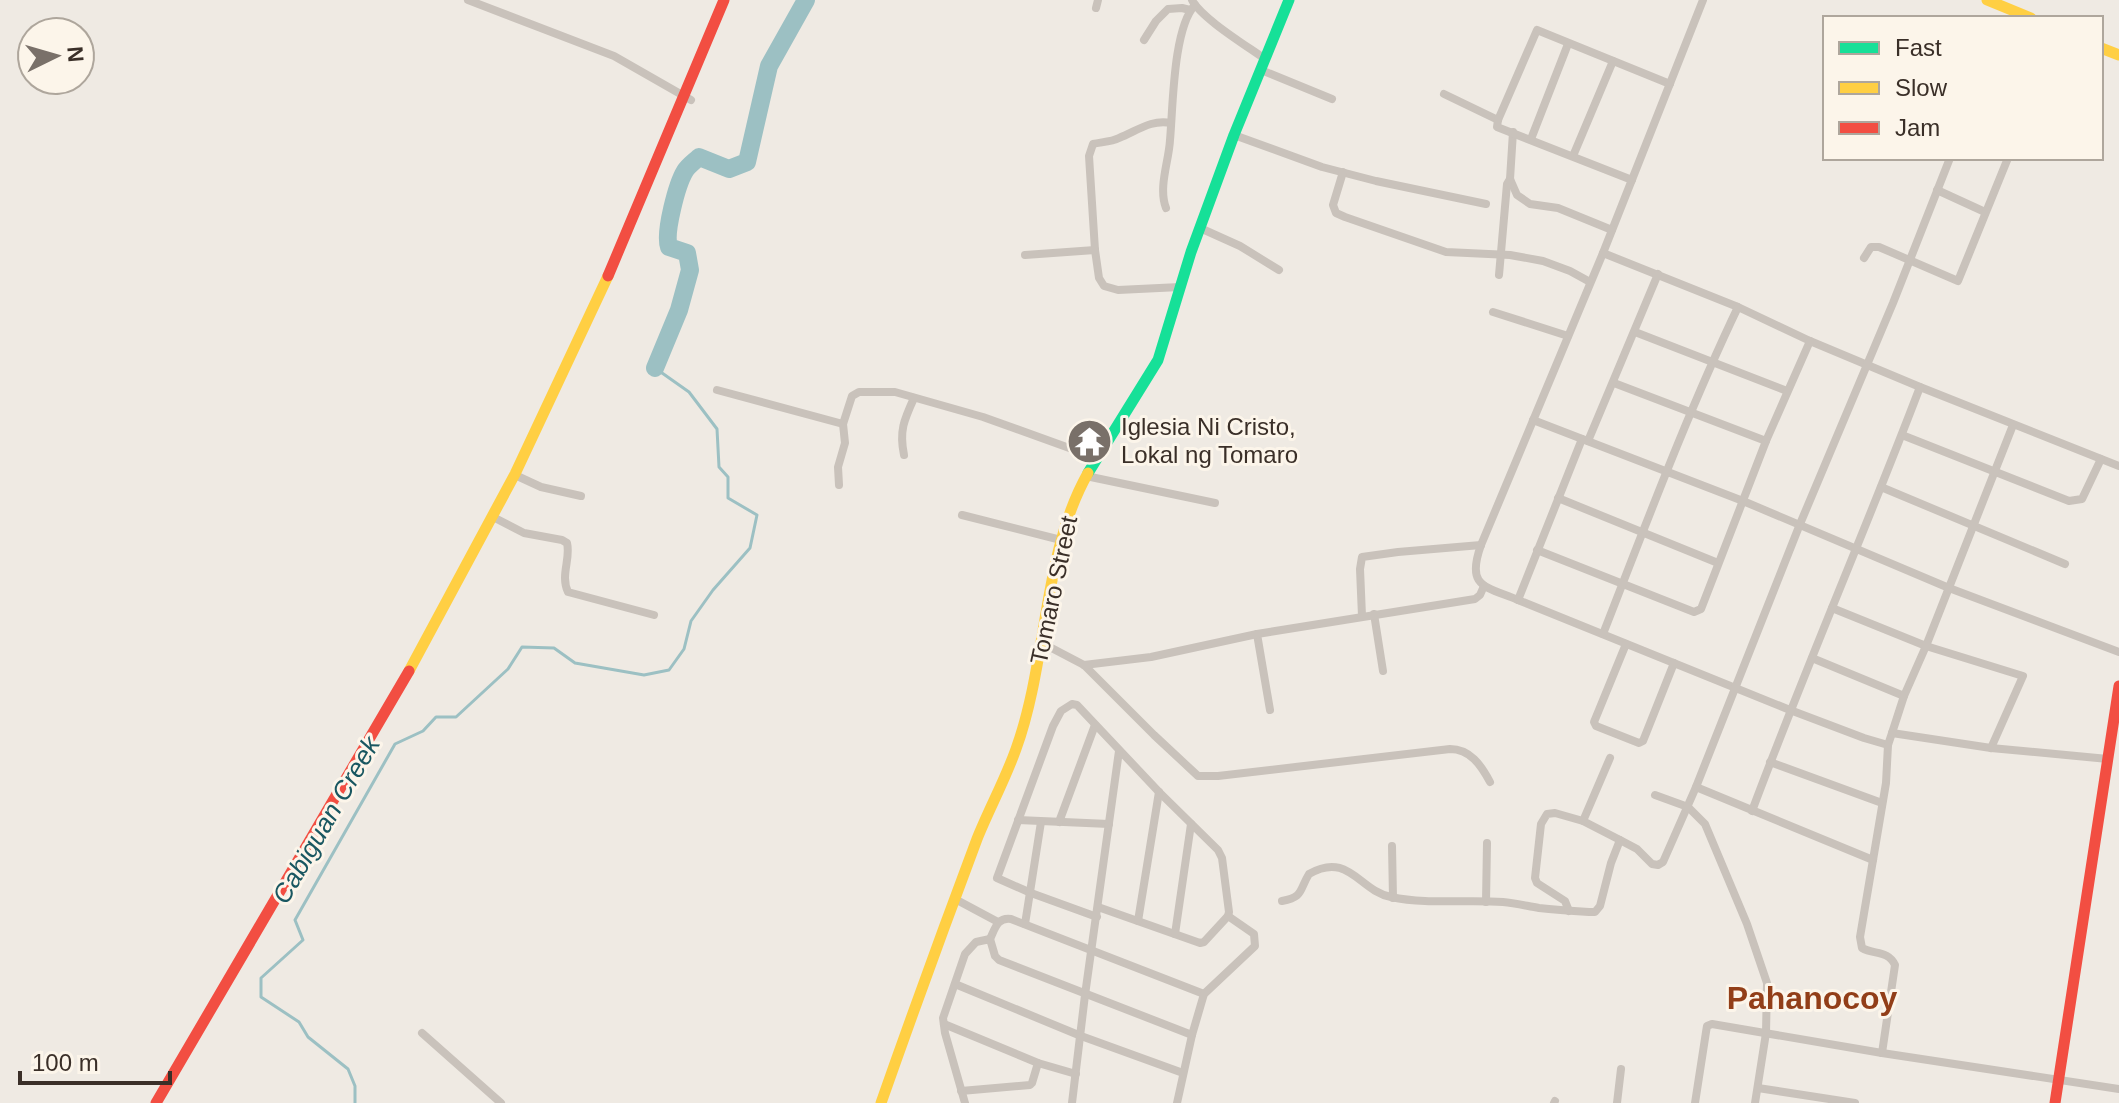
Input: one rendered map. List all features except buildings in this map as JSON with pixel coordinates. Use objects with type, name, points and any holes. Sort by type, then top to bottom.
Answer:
[{"type":"main road","points":[[156,1103],[435,642],[496,518],[549,423],[619,267],[724,0]]},
{"type":"main road","points":[[687,98],[732,0]]},
{"type":"main road","name":"Tomaro Street","points":[[881,1103],[981,830],[1016,749],[1032,692],[1061,540],[1071,507],[1086,476],[1158,360],[1200,228],[1289,0]]},
{"type":"main road","points":[[1987,0],[2007,14]]},
{"type":"main road","points":[[2055,1103],[2119,686]]},
{"type":"main road","points":[[165,1103],[329,815]]},
{"type":"street","points":[[468,0],[614,56],[687,98]]},
{"type":"street","points":[[1703,0],[1603,253],[1477,555],[1475,577],[1484,586],[1626,644],[1790,710],[1888,745]]},
{"type":"street","points":[[1192,5],[1263,64],[1332,99]]},
{"type":"street","points":[[1144,40],[1168,9],[1192,5]]},
{"type":"street","points":[[1166,208],[1163,189],[1180,44],[1192,5]]},
{"type":"street","points":[[1632,180],[1497,127],[1498,120],[1537,30],[1670,84]]},
{"type":"street","points":[[1531,139],[1568,44]]},
{"type":"street","points":[[1573,156],[1613,61]]},
{"type":"street","points":[[1444,94],[1498,120]]},
{"type":"street","points":[[1171,123],[1149,124],[1118,139],[1093,144],[1090,149],[1095,250],[1099,278],[1104,286],[1112,289],[1180,287]]},
{"type":"street","points":[[1499,275],[1513,132]]},
{"type":"street","points":[[1234,135],[1322,167],[1486,204]]},
{"type":"street","points":[[1569,911],[1565,901],[1537,883],[1535,878],[1541,824],[1547,814],[1555,813],[1583,821],[1637,849],[1652,864],[1661,864],[1688,807],[1949,160]]},
{"type":"street","points":[[1864,258],[1875,246],[1958,281],[2007,160]]},
{"type":"street","points":[[1343,172],[1333,199],[1336,213],[1446,252],[1543,261],[1590,282]]},
{"type":"street","points":[[1510,179],[1517,195],[1530,204],[1558,208],[1612,230]]},
{"type":"street","points":[[1937,190],[1985,212]]},
{"type":"street","points":[[1200,228],[1240,246],[1279,270]]},
{"type":"street","points":[[1025,255],[1095,250]]},
{"type":"street","points":[[1603,253],[1738,307],[1920,387],[2119,466]]},
{"type":"street","points":[[1518,600],[1558,498],[1614,383],[1658,274]]},
{"type":"street","points":[[1603,634],[1666,470],[1738,307]]},
{"type":"street","points":[[1493,312],[1568,336]]},
{"type":"street","points":[[1635,332],[1787,391]]},
{"type":"street","points":[[1537,550],[1698,612],[1766,441],[1810,341]]},
{"type":"street","points":[[1614,383],[1766,441]]},
{"type":"street","points":[[1752,811],[1920,387]]},
{"type":"street","points":[[717,390],[843,424]]},
{"type":"street","points":[[839,485],[838,467],[846,437],[843,424],[852,396],[859,392],[895,392],[983,417],[1097,458]]},
{"type":"street","points":[[904,455],[902,424],[914,398]]},
{"type":"street","points":[[1533,420],[1800,524],[1949,588],[2119,652]]},
{"type":"street","points":[[1882,1053],[1895,965],[1890,957],[1866,951],[1860,943],[1886,783],[1888,745],[1904,696],[2013,425]]},
{"type":"street","points":[[1902,435],[2069,501],[2082,499],[2101,459]]},
{"type":"street","points":[[518,476],[541,487],[581,496]]},
{"type":"street","points":[[1086,476],[1215,503]]},
{"type":"street","points":[[1881,487],[2065,564]]},
{"type":"street","points":[[1558,498],[1718,563]]},
{"type":"street","points":[[962,515],[1061,540]]},
{"type":"street","points":[[496,518],[524,533],[567,543],[569,549],[564,580],[568,592],[654,615]]},
{"type":"street","points":[[1362,616],[1362,557],[1481,545]]},
{"type":"street","points":[[1084,665],[1151,657],[1257,634],[1475,599],[1484,586]]},
{"type":"street","points":[[1832,608],[1926,646],[2023,676],[1991,748]]},
{"type":"street","points":[[1374,614],[1383,671]]},
{"type":"street","points":[[1257,634],[1270,710]]},
{"type":"street","points":[[1042,643],[1084,665],[1198,776],[1450,749],[1467,753],[1483,769],[1490,782]]},
{"type":"street","points":[[1626,644],[1594,722],[1612,734],[1639,743],[1643,741],[1674,663]]},
{"type":"street","points":[[1812,658],[1904,696]]},
{"type":"street","points":[[1072,704],[1077,705],[1095,725],[1218,850],[1222,858],[1228,916],[1204,942],[1195,942],[1138,921],[1031,893],[997,878],[1043,748],[1061,711],[1072,704]]},
{"type":"street","points":[[1059,822],[1095,725]]},
{"type":"street","points":[[1892,733],[1991,748],[2108,759]]},
{"type":"street","points":[[1072,1103],[1119,751]]},
{"type":"street","points":[[1583,821],[1610,758]]},
{"type":"street","points":[[1770,762],[1882,803]]},
{"type":"street","points":[[1696,787],[1873,860]]},
{"type":"street","points":[[1138,921],[1159,792]]},
{"type":"street","points":[[1655,795],[1688,807],[1705,824],[1747,924],[1767,983],[1766,1033],[1755,1103]]},
{"type":"street","points":[[1018,820],[1109,824]]},
{"type":"street","points":[[1025,924],[1041,822]]},
{"type":"street","points":[[1175,934],[1191,824]]},
{"type":"street","points":[[1282,901],[1299,895],[1309,874],[1334,867],[1355,875],[1380,894],[1393,898],[1505,902],[1595,912],[1600,906],[1620,840]]},
{"type":"street","points":[[1486,902],[1487,843]]},
{"type":"street","points":[[1392,846],[1393,898]]},
{"type":"street","points":[[955,899],[998,922]]},
{"type":"street","points":[[1177,1103],[1204,994],[1255,946],[1254,934],[1228,916]]},
{"type":"street","points":[[1192,1035],[999,960],[990,939],[998,922],[1005,918],[1204,994]]},
{"type":"street","points":[[965,1103],[944,1024],[945,1010],[965,954],[976,942],[990,939]]},
{"type":"street","points":[[955,984],[1081,1036],[1183,1073]]},
{"type":"street","points":[[944,1024],[1038,1063],[1076,1074]]},
{"type":"street","points":[[1695,1103],[1707,1026],[1712,1024],[2119,1089]]},
{"type":"street","points":[[422,1033],[501,1103]]},
{"type":"street","points":[[961,1091],[1030,1085],[1038,1063]]},
{"type":"street","points":[[1617,1103],[1621,1069]]},
{"type":"street","points":[[1758,1088],[1855,1103]]},
{"type":"waterway","name":"Cabiguan Creek","points":[[655,368],[679,310],[690,270],[687,253],[669,247],[668,240],[672,209],[682,177],[699,157],[729,169],[747,162],[769,66],[806,0]]},
{"type":"waterway","name":"Cabiguan Creek","points":[[355,1103],[355,1086],[348,1069],[308,1037],[299,1022],[261,997],[261,978],[303,940],[295,920],[395,744],[423,731],[436,717],[456,717],[508,669],[522,647],[554,648],[575,663],[644,675],[669,670],[684,649],[691,621],[750,548],[757,515],[728,498],[728,477],[719,467],[717,429],[689,392],[655,368]]},
{"type":"traffic: fast","points":[[1088,473],[1158,360],[1191,252],[1289,0]]},
{"type":"traffic: slow","points":[[1987,0],[2026,16]]},
{"type":"traffic: slow","points":[[2103,49],[2119,55]]},
{"type":"traffic: slow","points":[[409,671],[515,474],[608,276]]},
{"type":"traffic: slow","points":[[881,1103],[977,839],[1016,749],[1034,680],[1062,538],[1088,473]]},
{"type":"traffic: jam","points":[[608,276],[724,0]]},
{"type":"traffic: jam","points":[[156,1103],[409,671]]},
{"type":"traffic: jam","points":[[2055,1103],[2119,686]]},
{"type":"place","name":"Iglesia Ni Cristo, Lokal ng Tomaro","points":[[1090,441]]},
{"type":"district","name":"Pahanocoy","points":[[1812,998]]}]
